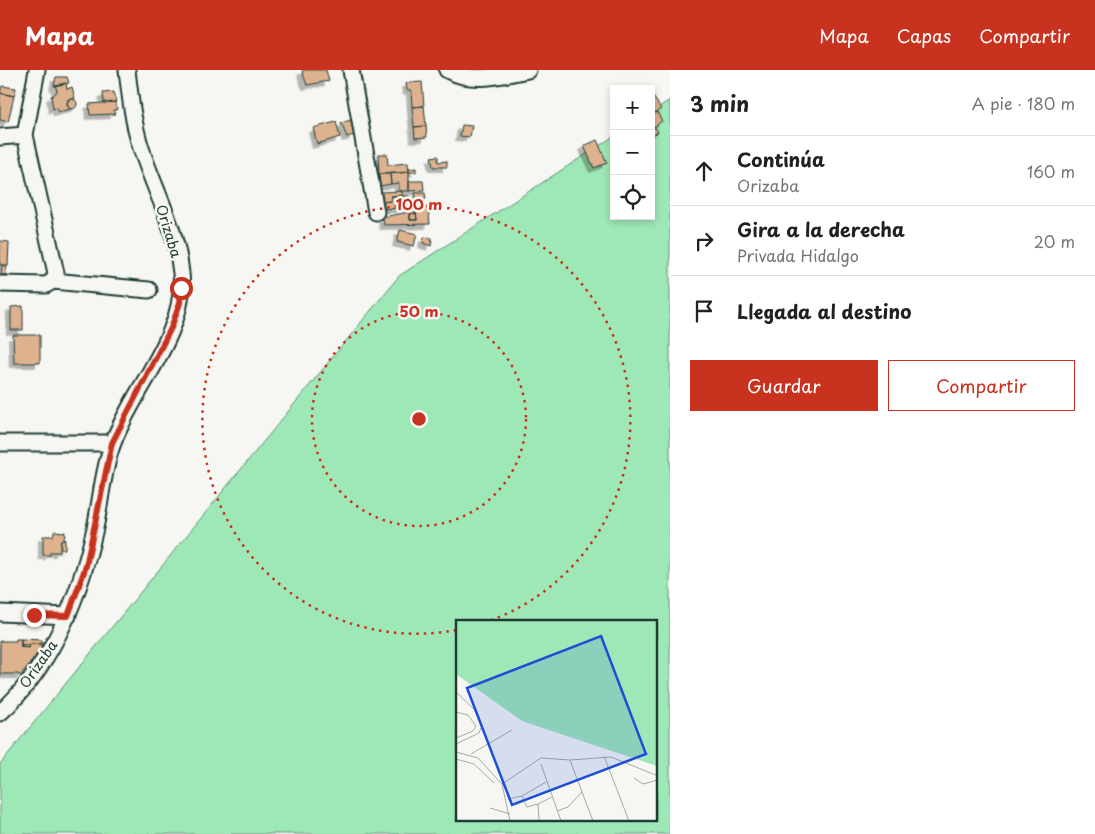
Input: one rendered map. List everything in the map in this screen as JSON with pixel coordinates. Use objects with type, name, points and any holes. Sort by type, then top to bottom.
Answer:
[{"type":"street","points":[[37,70],[24,136],[54,255],[56,273],[53,281]]},
{"type":"street","name":"Orizaba","points":[[0,713],[28,682],[50,649],[68,616],[86,566],[112,443],[171,328],[180,303],[182,274],[174,240],[140,147],[133,118],[127,70]]},
{"type":"street","points":[[351,70],[376,212]]},
{"type":"street","points":[[447,70],[467,76],[492,77],[528,70]]},
{"type":"street","points":[[0,137],[24,136]]},
{"type":"street","points":[[0,284],[46,285],[53,281],[149,290]]},
{"type":"street","points":[[0,442],[112,443]]},
{"type":"street","points":[[0,613],[68,616]]},
{"type":"green space","points":[[670,100],[670,834],[0,834],[0,764],[399,276],[610,139],[610,220],[655,220],[655,109]]},
{"type":"building","points":[[326,70],[329,81],[307,85],[302,71]]},
{"type":"building","points":[[56,77],[67,77],[69,83],[54,86]]},
{"type":"building","points":[[422,82],[424,106],[412,107],[411,90],[407,90],[406,83]]},
{"type":"building","points":[[66,83],[67,89],[72,87],[75,99],[68,99],[67,105],[70,109],[58,112],[57,108],[53,109],[51,96],[57,91],[55,85]]},
{"type":"building","points":[[2,86],[16,88],[14,96],[0,93]]},
{"type":"building","points":[[114,92],[116,102],[104,103],[103,93]]},
{"type":"building","points":[[0,93],[14,96],[8,122],[0,120]]},
{"type":"building","points":[[70,99],[74,99],[77,104],[76,108],[70,109],[67,106],[67,102]]},
{"type":"building","points":[[655,100],[661,109],[655,113]]},
{"type":"building","points":[[116,102],[117,110],[114,110],[115,114],[90,115],[89,104]]},
{"type":"building","points":[[424,106],[426,126],[414,127],[412,107]]},
{"type":"building","points":[[657,112],[662,121],[655,126],[655,113]]},
{"type":"building","points":[[351,120],[354,135],[347,137],[341,123]]},
{"type":"building","points":[[336,122],[340,137],[317,144],[313,128]]},
{"type":"building","points":[[462,125],[472,126],[470,137],[460,136]]},
{"type":"building","points":[[426,126],[427,137],[415,138],[414,127]]},
{"type":"building","points":[[597,140],[607,163],[594,168],[584,146]]},
{"type":"building","points":[[378,154],[387,154],[388,165],[408,163],[409,172],[379,174]]},
{"type":"building","points":[[438,156],[438,162],[447,161],[447,167],[433,167],[431,157]]},
{"type":"building","points":[[416,168],[416,172],[409,172],[409,169]]},
{"type":"building","points":[[409,172],[409,191],[399,191],[399,183],[391,184],[390,174]]},
{"type":"building","points":[[379,174],[390,174],[391,184],[380,186]]},
{"type":"building","points":[[409,181],[423,181],[424,190],[409,191]]},
{"type":"building","points":[[402,191],[402,196],[391,196],[391,201],[382,202],[380,192]]},
{"type":"building","points":[[415,193],[425,193],[426,199],[422,199],[422,204],[417,204]]},
{"type":"building","points":[[391,196],[402,196],[403,208],[382,209],[382,202],[391,201]]},
{"type":"building","points":[[402,196],[409,196],[410,204],[403,204]]},
{"type":"building","points":[[408,208],[428,208],[430,224],[384,225],[383,217],[409,212]],"holes":[[[416,213],[417,220],[410,220],[410,214]]]},
{"type":"building","points":[[416,213],[417,220],[410,220],[410,214]]},
{"type":"building","points":[[400,230],[417,234],[414,246],[397,242]]},
{"type":"building","points":[[424,237],[432,238],[431,246],[423,243]]},
{"type":"building","points":[[0,241],[9,242],[8,266],[0,265]]},
{"type":"building","points":[[2,265],[7,265],[6,275],[1,275]]},
{"type":"building","points":[[23,306],[23,330],[11,330],[11,307]]},
{"type":"building","points":[[13,335],[40,335],[40,363],[14,363]]},
{"type":"building","points":[[54,531],[65,532],[64,540],[61,540],[60,552],[50,552],[50,555],[43,555],[43,536],[53,536]]},
{"type":"building","points":[[61,540],[65,540],[65,549],[60,549]]},
{"type":"building","points":[[16,639],[21,639],[21,647],[29,648],[30,644],[42,644],[42,648],[20,676],[18,674],[0,674],[0,641],[16,641]]},
{"type":"building","points":[[21,639],[42,640],[42,644],[21,645]]},
{"type":"building","points":[[21,645],[30,645],[29,648],[21,647]]},
{"type":"route","points":[[34,615],[68,616],[86,566],[112,443],[171,328],[180,303],[181,288]]}]
